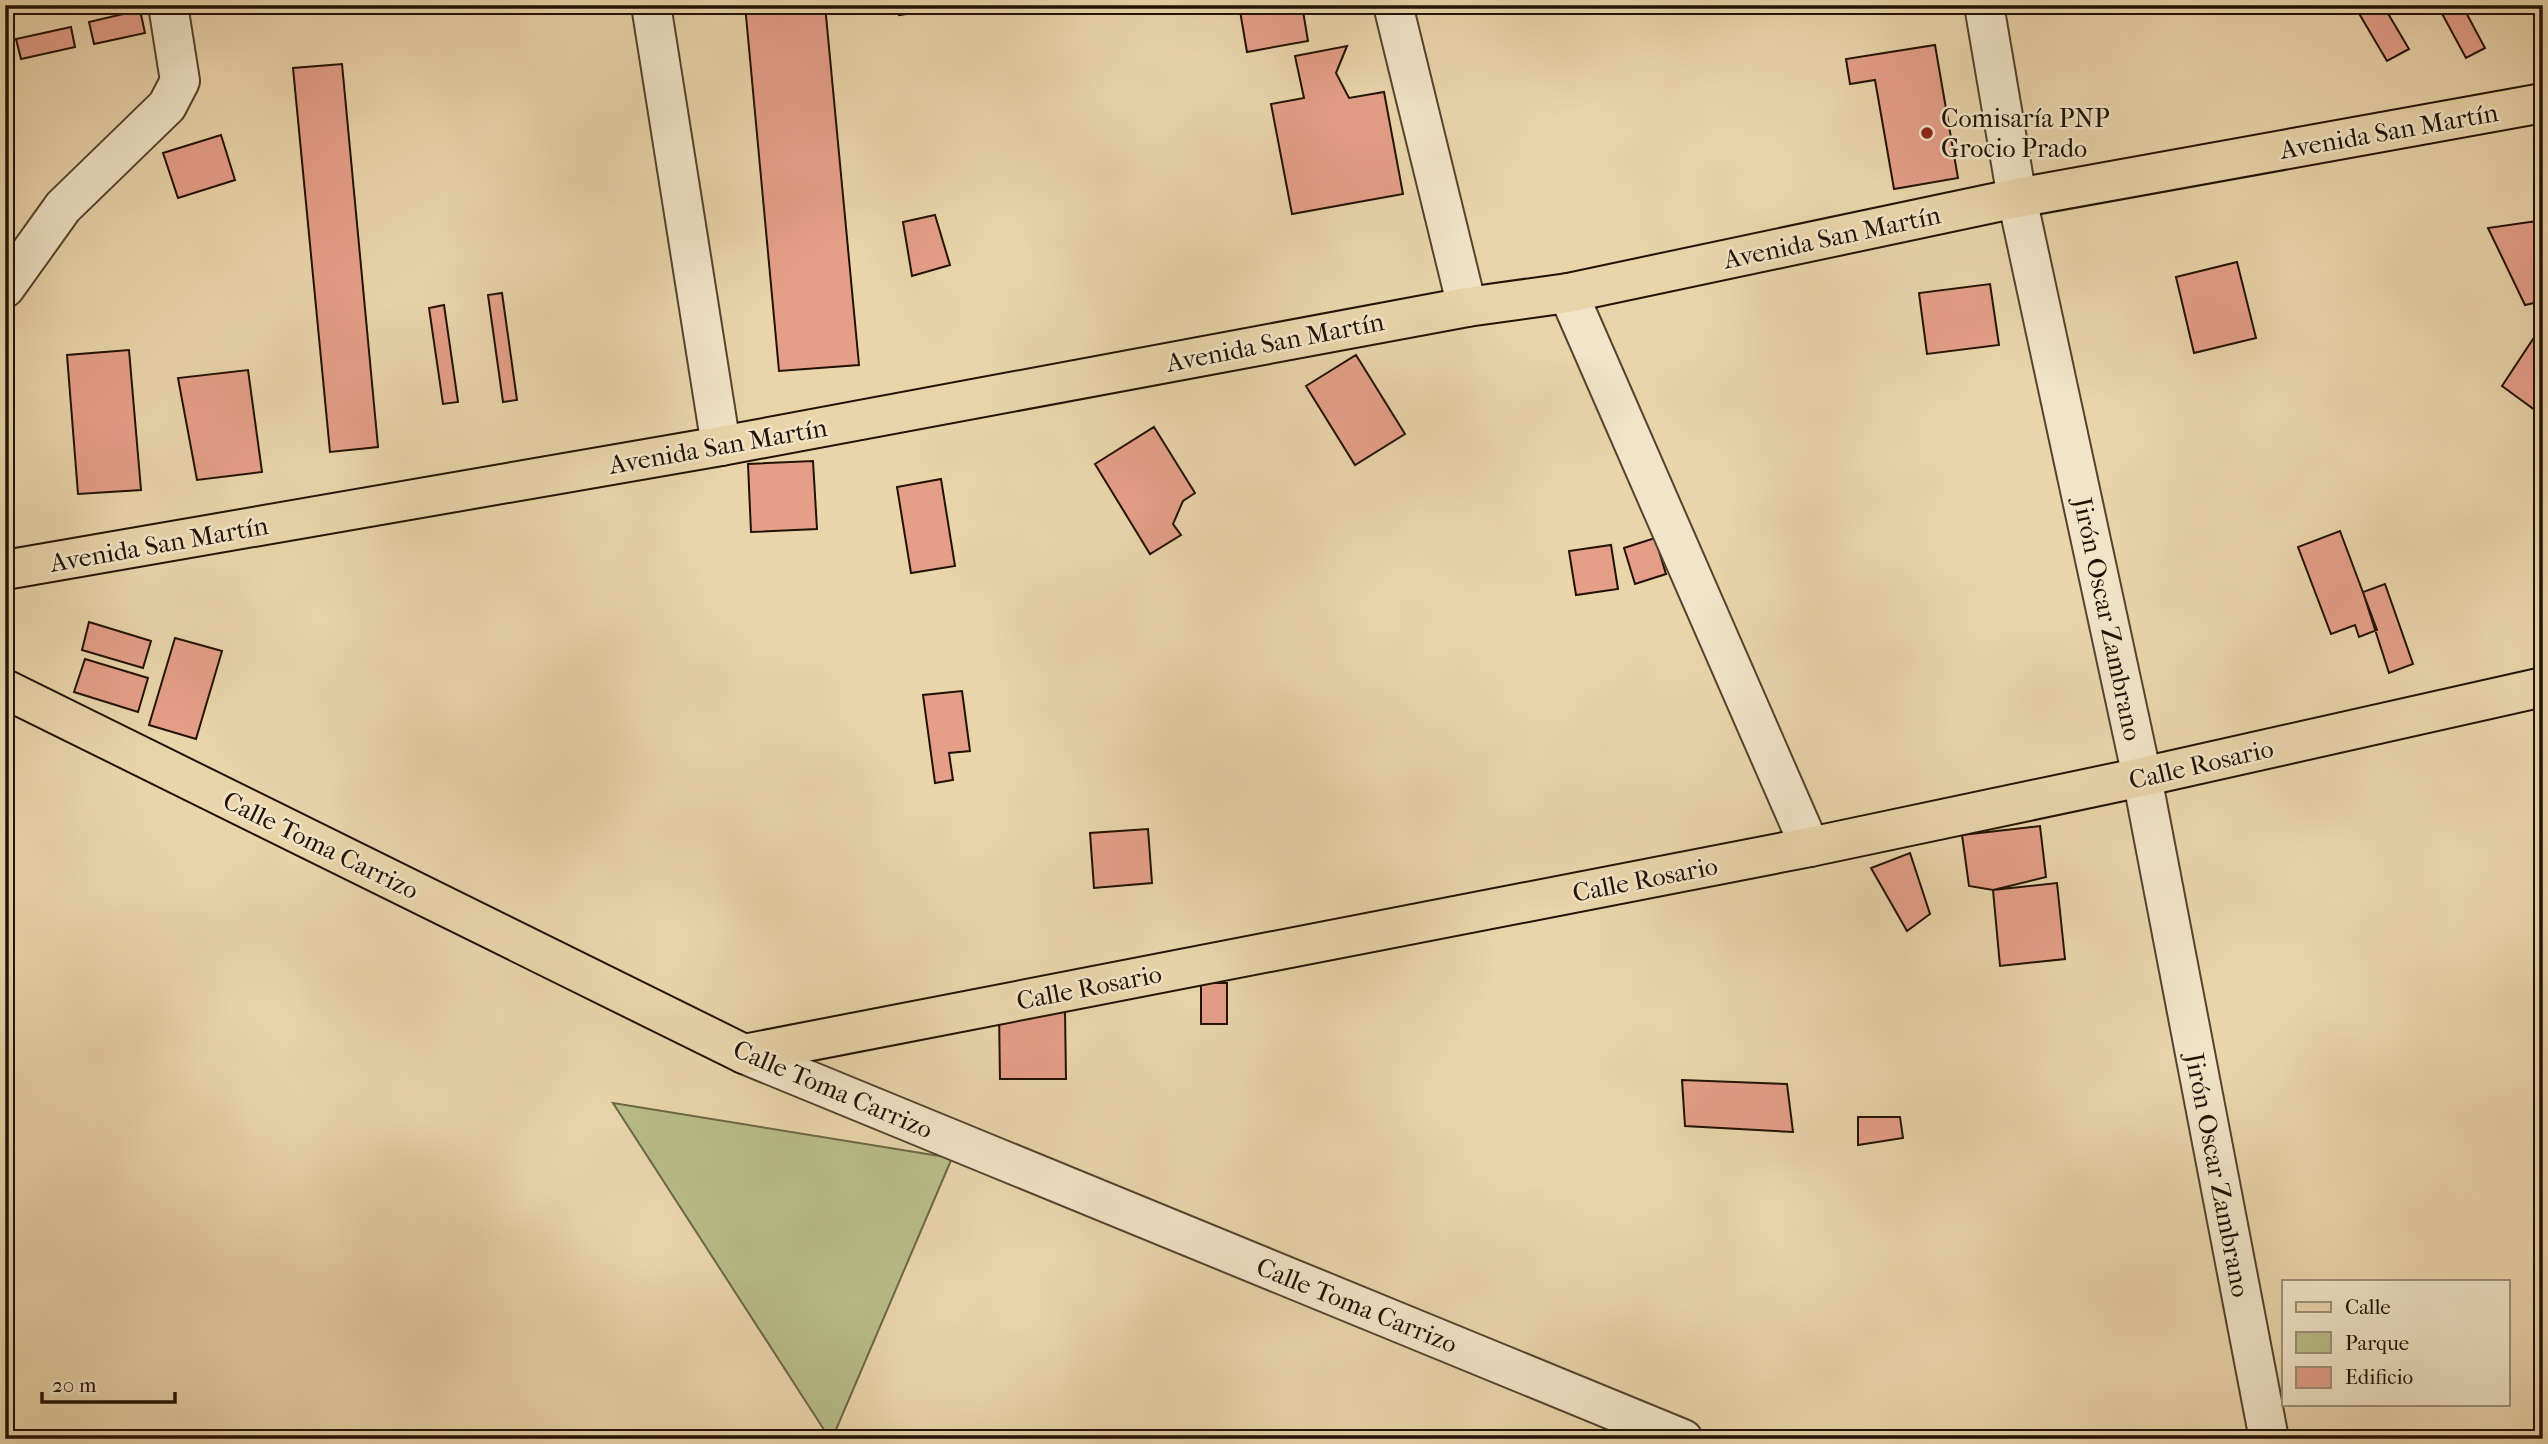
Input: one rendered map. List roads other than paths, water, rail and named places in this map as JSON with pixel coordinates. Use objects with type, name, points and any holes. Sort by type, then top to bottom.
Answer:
[{"type":"main road","name":"Avenida San Martín","points":[[5,570],[721,446],[1467,306],[1568,293],[2017,198],[2543,103]]},
{"type":"main road","name":"Calle Rosario","points":[[744,1054],[1810,848],[2543,687]]},
{"type":"main road","name":"Calle Toma Carrizo","points":[[5,689],[744,1054]]},
{"type":"street","points":[[5,288],[62,207],[167,106],[180,81],[168,5]]},
{"type":"street","points":[[651,5],[721,446]]},
{"type":"street","points":[[1393,5],[1467,306]]},
{"type":"street","name":"Jirón Oscar Zambrano","points":[[1984,5],[2017,198],[2141,777],[2269,1439]]},
{"type":"street","points":[[1568,293],[1810,848]]},
{"type":"street","name":"Calle Toma Carrizo","points":[[744,1054],[1636,1428],[1683,1439]]},
{"type":"place","name":"Comisaría PNP Grocio Prado","points":[[1927,133]]}]
